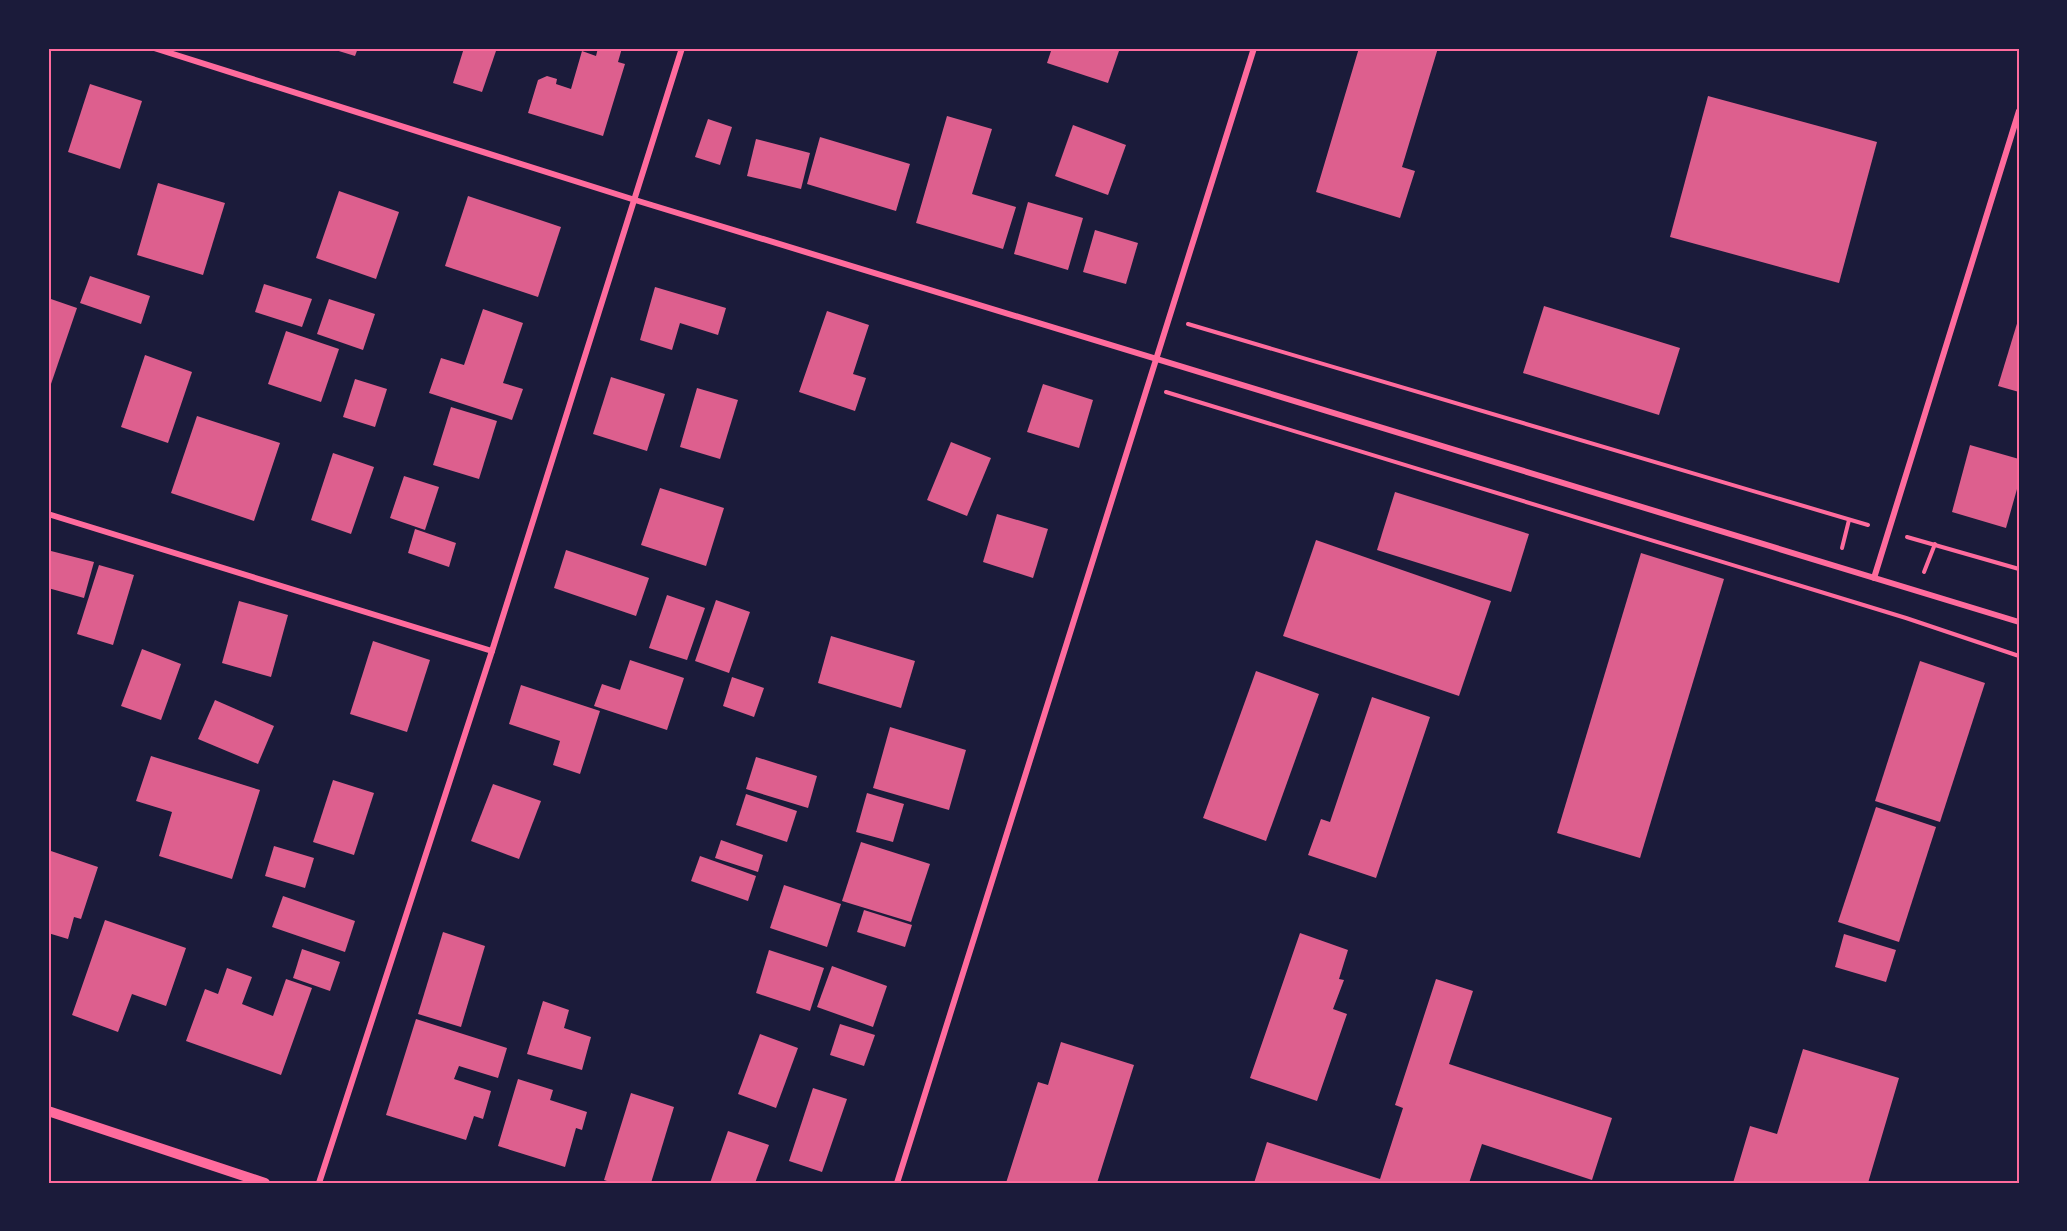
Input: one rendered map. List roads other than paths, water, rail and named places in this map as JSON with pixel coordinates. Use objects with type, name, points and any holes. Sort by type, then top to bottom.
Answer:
[{"type":"street","points":[[154,48],[635,200],[2019,622]]},
{"type":"street","points":[[319,1183],[492,651],[682,48]]},
{"type":"street","points":[[897,1183],[1254,48]]},
{"type":"street","points":[[1874,578],[2019,111]]},
{"type":"street","points":[[48,514],[492,651]]},
{"type":"street","points":[[48,1111],[265,1183]]}]
